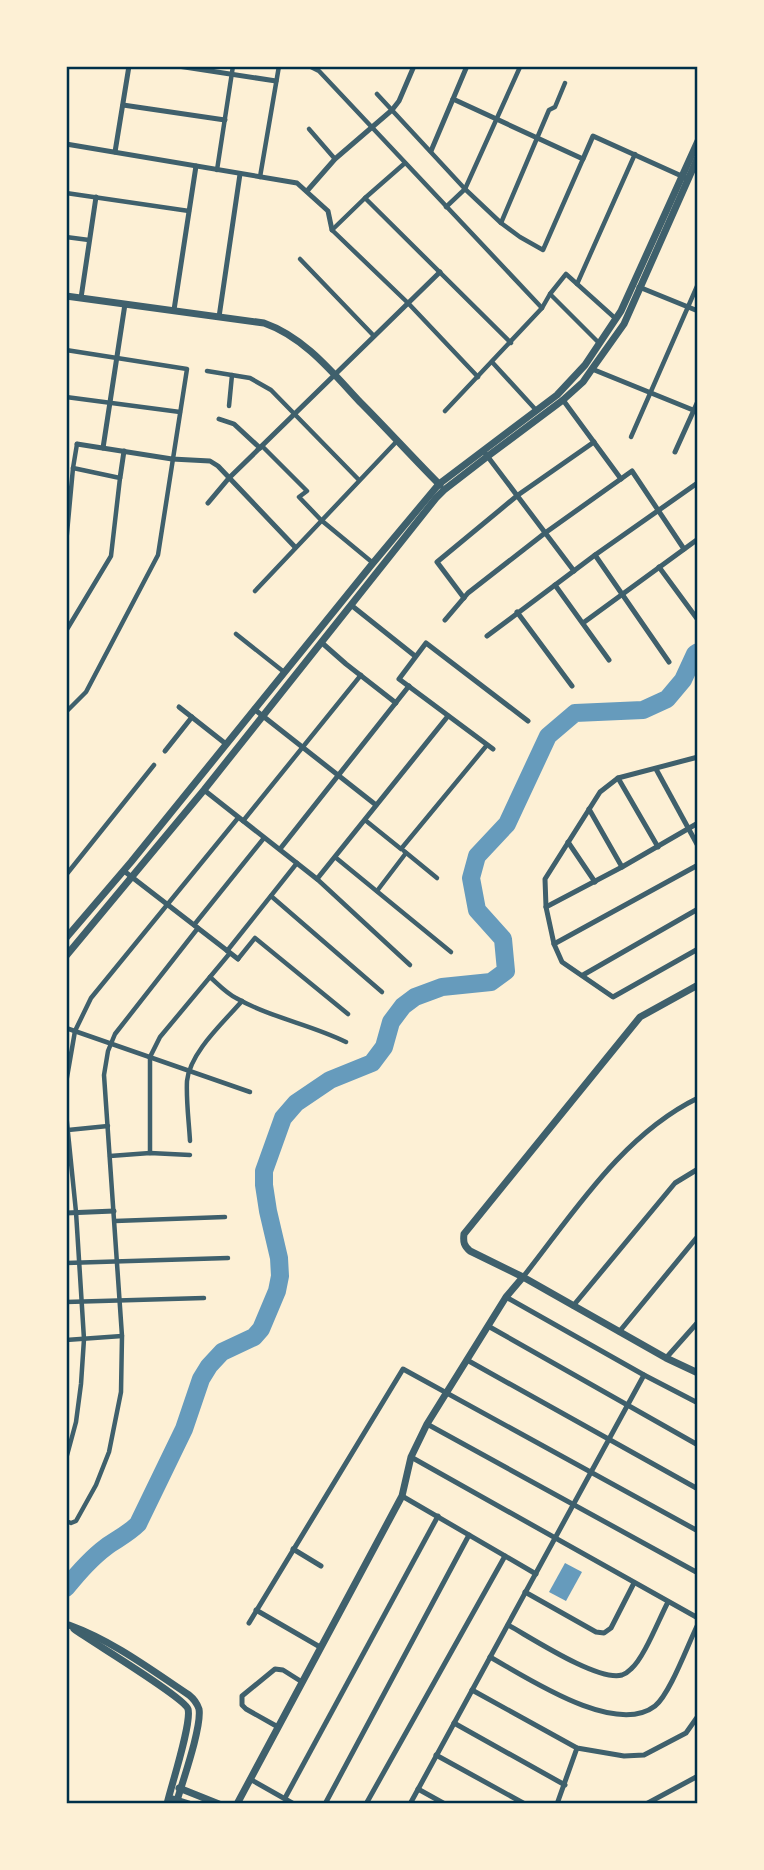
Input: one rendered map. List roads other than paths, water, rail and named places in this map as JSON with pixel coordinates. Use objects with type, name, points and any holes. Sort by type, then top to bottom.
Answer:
[{"type":"street","points":[[115,152],[129,66]]},
{"type":"street","points":[[178,66],[276,81]]},
{"type":"street","points":[[217,170],[233,66]]},
{"type":"street","points":[[260,177],[279,66]]},
{"type":"street","points":[[309,66],[319,71],[372,126],[542,308]]},
{"type":"street","points":[[307,191],[335,159],[392,110],[399,101],[414,66]]},
{"type":"street","points":[[431,152],[467,66]]},
{"type":"street","points":[[446,207],[465,188],[520,67]]},
{"type":"street","points":[[501,223],[549,110],[555,107],[565,83]]},
{"type":"street","points":[[377,94],[501,223],[543,250],[593,136],[685,177]]},
{"type":"street","points":[[453,99],[583,159]]},
{"type":"street","points":[[123,105],[225,120]]},
{"type":"street","points":[[309,129],[335,159]]},
{"type":"street","points":[[66,938],[124,871],[373,563],[442,487],[563,400],[583,382],[624,324],[637,286],[698,141]]},
{"type":"street","points":[[66,144],[297,183],[328,211],[332,230],[408,303],[478,377]]},
{"type":"street","points":[[577,284],[635,154]]},
{"type":"street","points":[[685,177],[698,157]]},
{"type":"street","points":[[332,230],[405,163]]},
{"type":"street","points":[[174,310],[196,166]]},
{"type":"street","points":[[219,317],[240,174]]},
{"type":"street","points":[[66,193],[189,211]]},
{"type":"street","points":[[81,298],[96,197]]},
{"type":"street","points":[[365,198],[511,343]]},
{"type":"street","points":[[66,237],[89,240]]},
{"type":"street","points":[[300,259],[374,336]]},
{"type":"street","points":[[208,503],[229,478],[440,272]]},
{"type":"street","points":[[445,411],[542,308],[566,274],[616,319]]},
{"type":"street","points":[[631,437],[698,284]]},
{"type":"street","points":[[637,286],[698,311]]},
{"type":"street","points":[[486,454],[576,377],[600,345],[637,286]]},
{"type":"street","points":[[550,294],[600,345]]},
{"type":"street","points":[[66,296],[264,323],[284,331],[334,374],[442,487]]},
{"type":"street","points":[[103,448],[125,304]]},
{"type":"street","points":[[66,350],[187,369],[158,555],[86,692],[66,712]]},
{"type":"street","points":[[492,362],[537,410]]},
{"type":"street","points":[[592,369],[693,410]]},
{"type":"street","points":[[207,371],[250,378],[271,390],[359,480]]},
{"type":"street","points":[[229,406],[232,375]]},
{"type":"street","points":[[66,397],[180,412]]},
{"type":"street","points":[[563,400],[621,479]]},
{"type":"street","points":[[675,452],[698,401]]},
{"type":"street","points":[[219,419],[234,424],[261,447],[307,491],[299,497],[321,520],[373,563]]},
{"type":"street","points":[[255,591],[397,440]]},
{"type":"street","points":[[464,598],[437,562],[518,495],[594,442]]},
{"type":"street","points":[[66,544],[77,444],[172,459],[209,461],[218,466],[295,547]]},
{"type":"street","points":[[66,631],[111,556],[124,452]]},
{"type":"street","points":[[486,454],[574,571]]},
{"type":"street","points":[[73,468],[120,478]]},
{"type":"street","points":[[445,620],[464,598],[545,534],[632,471],[684,549]]},
{"type":"street","points":[[487,636],[696,484]]},
{"type":"street","points":[[66,956],[204,790],[442,487]]},
{"type":"street","points":[[583,623],[698,539]]},
{"type":"street","points":[[595,555],[669,662]]},
{"type":"street","points":[[659,567],[698,620]]},
{"type":"street","points":[[555,585],[609,660]]},
{"type":"street","points":[[351,605],[415,656]]},
{"type":"street","points":[[517,612],[572,686]]},
{"type":"street","points":[[236,634],[285,673]]},
{"type":"street","points":[[321,642],[396,703]]},
{"type":"street","points":[[377,891],[404,851],[490,747],[399,679],[426,643],[528,721]]},
{"type":"street","points":[[66,1083],[75,1031],[92,998],[166,904],[303,749],[361,675]]},
{"type":"street","points":[[280,849],[409,686]]},
{"type":"street","points":[[179,707],[226,744]]},
{"type":"street","points":[[254,709],[376,806]]},
{"type":"street","points":[[317,879],[448,716]]},
{"type":"street","points":[[165,751],[192,717]]},
{"type":"street","points":[[698,757],[618,778],[600,792],[545,879],[546,907],[554,944],[562,962],[612,997],[698,949]]},
{"type":"street","points":[[66,875],[154,765]]},
{"type":"street","points":[[656,769],[698,846]]},
{"type":"street","points":[[618,778],[658,847]]},
{"type":"street","points":[[204,790],[317,879],[410,965]]},
{"type":"street","points":[[589,809],[622,867]]},
{"type":"street","points":[[365,820],[437,878]]},
{"type":"street","points":[[546,907],[698,823]]},
{"type":"street","points":[[66,1521],[76,1521],[96,1485],[110,1451],[121,1392],[121,1300],[104,1075],[108,1051],[115,1034],[264,838]]},
{"type":"street","points":[[568,842],[595,882]]},
{"type":"street","points":[[335,857],[451,951]]},
{"type":"street","points":[[150,1153],[149,1057],[160,1037],[210,977],[297,863]]},
{"type":"street","points":[[554,944],[698,865]]},
{"type":"street","points":[[124,871],[237,959],[255,938],[348,1014]]},
{"type":"street","points":[[271,896],[382,992]]},
{"type":"street","points":[[583,975],[698,909]]},
{"type":"street","points":[[210,977],[233,997],[272,1015],[329,1033],[346,1042]]},
{"type":"street","points":[[698,985],[640,1017],[464,1234],[463,1241],[470,1251],[698,1373]]},
{"type":"street","points":[[190,1141],[187,1089],[189,1071],[202,1047],[242,1001]]},
{"type":"street","points":[[66,1028],[250,1092]]},
{"type":"street","points":[[237,1804],[402,1496],[411,1457],[427,1424],[506,1297],[612,1164],[643,1135],[698,1098]]},
{"type":"street","points":[[66,1113],[76,1212],[84,1339],[78,1410],[66,1458]]},
{"type":"street","points":[[68,1130],[108,1126]]},
{"type":"street","points":[[110,1156],[150,1153],[190,1155]]},
{"type":"street","points":[[573,1306],[675,1183],[698,1169]]},
{"type":"street","points":[[66,1213],[114,1211]]},
{"type":"street","points":[[115,1220],[226,1217]]},
{"type":"street","points":[[619,1332],[698,1236]]},
{"type":"street","points":[[66,1263],[228,1258]]},
{"type":"street","points":[[506,1297],[698,1403]]},
{"type":"street","points":[[66,1302],[204,1298]]},
{"type":"street","points":[[666,1358],[698,1322]]},
{"type":"street","points":[[488,1326],[698,1445]]},
{"type":"street","points":[[66,1340],[122,1335]]},
{"type":"street","points":[[467,1360],[698,1489]]},
{"type":"street","points":[[249,1623],[403,1369],[698,1531]]},
{"type":"street","points":[[410,1804],[644,1375]]},
{"type":"street","points":[[427,1424],[698,1573]]},
{"type":"street","points":[[411,1457],[698,1618]]},
{"type":"street","points":[[402,1496],[536,1574]]},
{"type":"street","points":[[285,1798],[438,1516]]},
{"type":"street","points":[[325,1804],[469,1535]]},
{"type":"street","points":[[293,1549],[321,1566]]},
{"type":"street","points":[[366,1804],[505,1556]]},
{"type":"street","points":[[525,1592],[596,1632],[604,1633],[611,1628],[634,1583]]},
{"type":"street","points":[[508,1625],[585,1668],[621,1676],[632,1668],[668,1602]]},
{"type":"street","points":[[257,1610],[320,1647]]},
{"type":"street","points":[[68,1624],[183,1702],[188,1714],[186,1734],[168,1801],[189,1804]]},
{"type":"street","points":[[68,1624],[107,1641],[194,1699],[199,1717],[177,1802]]},
{"type":"street","points":[[490,1657],[573,1703],[629,1715],[641,1713],[654,1706],[665,1695],[698,1625]]},
{"type":"street","points":[[278,1727],[246,1709],[242,1705],[242,1696],[275,1669],[283,1670],[302,1682]]},
{"type":"street","points":[[472,1690],[577,1748],[624,1756],[644,1755],[687,1733],[698,1716]]},
{"type":"street","points":[[454,1723],[565,1785]]},
{"type":"street","points":[[557,1804],[577,1748]]},
{"type":"street","points":[[436,1755],[525,1804]]},
{"type":"street","points":[[646,1804],[696,1778]]},
{"type":"street","points":[[250,1779],[294,1804]]},
{"type":"street","points":[[172,1785],[219,1804]]},
{"type":"street","points":[[418,1789],[445,1804]]},
{"type":"water","points":[[565,1563],[582,1572],[566,1601],[549,1592]]},
{"type":"waterway","points":[[66,1588],[95,1556],[138,1524],[184,1429],[201,1379],[209,1366],[222,1352],[254,1337],[261,1329],[277,1291],[280,1276],[279,1258],[264,1185],[264,1171],[283,1118],[296,1103],[330,1080],[372,1063],[384,1047],[391,1022],[403,1006],[415,997],[442,987],[491,982],[506,971],[503,939],[477,910],[471,878],[477,856],[507,824],[548,736],[575,713],[643,710],[667,699],[683,680],[698,652]]}]
